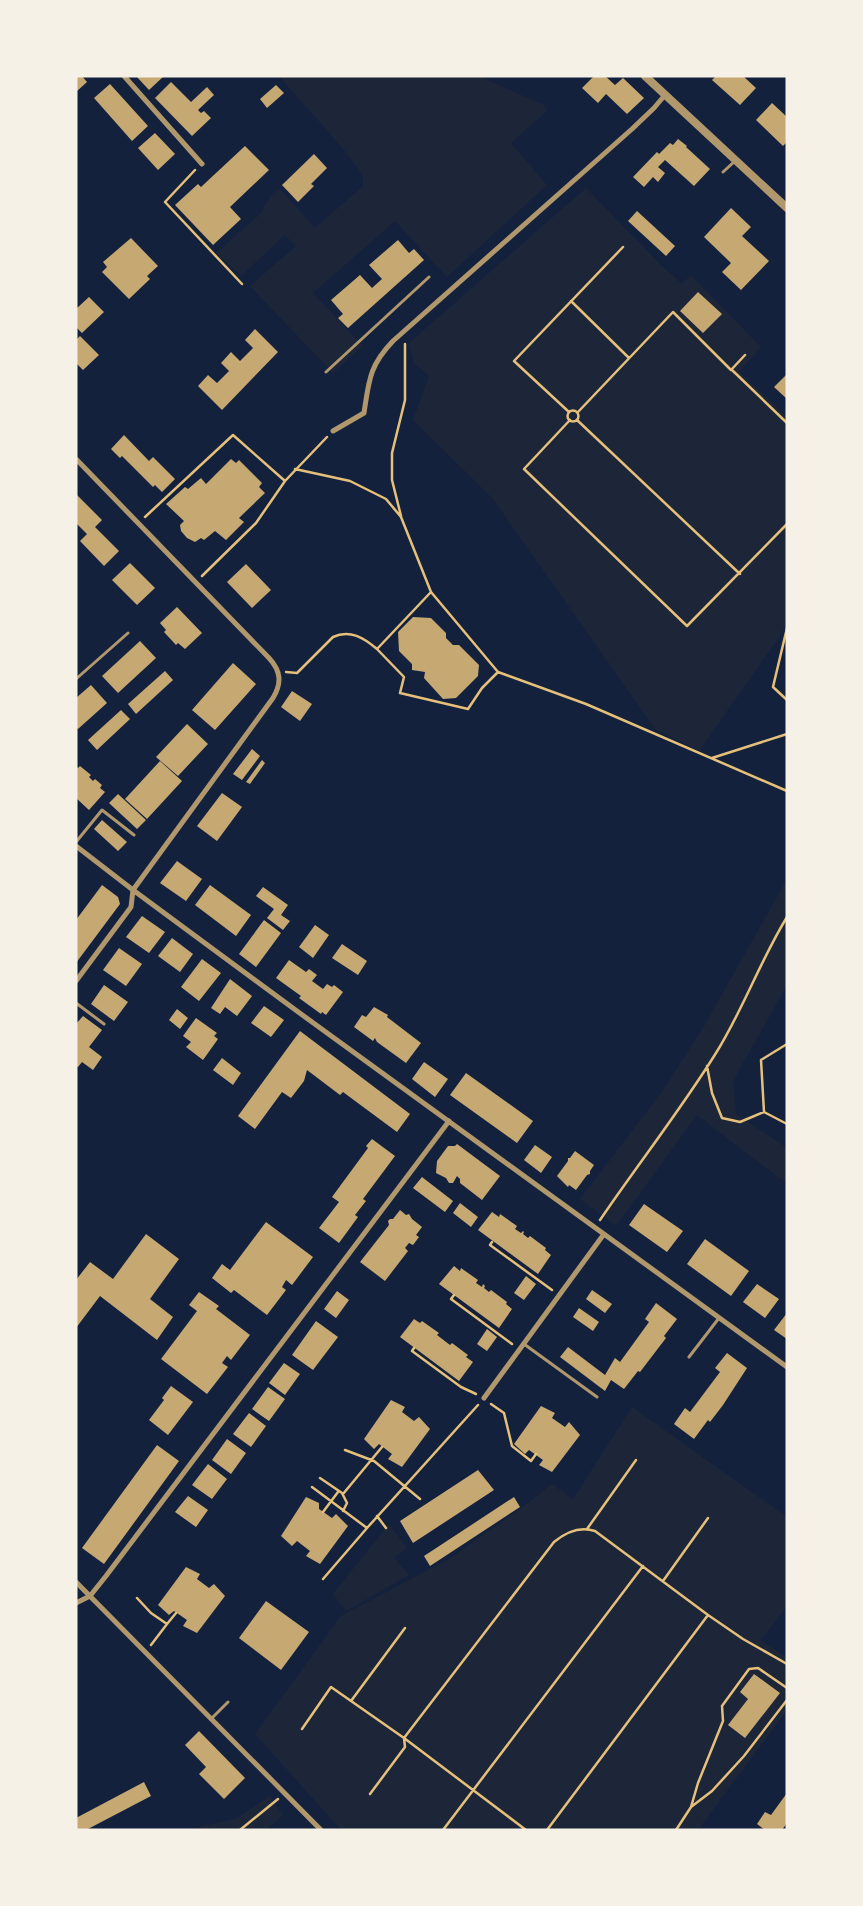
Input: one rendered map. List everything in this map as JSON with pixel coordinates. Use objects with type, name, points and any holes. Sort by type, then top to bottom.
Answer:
[{"type":"street","points":[[124,76],[202,164]]},
{"type":"street","points":[[646,76],[787,208]]},
{"type":"street","points":[[333,431],[364,413],[372,368],[382,352],[632,129],[665,95]]},
{"type":"street","points":[[76,459],[269,658],[279,672],[278,686],[273,698],[133,890],[131,907],[76,982]]},
{"type":"street","points":[[76,844],[133,890],[787,1367]]},
{"type":"street","points":[[76,1603],[90,1596],[449,1121]]},
{"type":"street","points":[[484,1398],[604,1234]]},
{"type":"street","points":[[76,1582],[321,1830]]},
{"type":"lane","points":[[724,172],[735,160]]},
{"type":"lane","points":[[326,372],[429,277]]},
{"type":"lane","points":[[76,679],[128,633]]},
{"type":"lane","points":[[76,844],[102,810],[134,835]]},
{"type":"lane","points":[[76,1003],[104,1024]]},
{"type":"lane","points":[[689,1357],[719,1317]]},
{"type":"lane","points":[[524,1344],[597,1397]]},
{"type":"lane","points":[[212,1718],[228,1702]]},
{"type":"path","points":[[202,164],[165,202],[242,284]]},
{"type":"path","points":[[570,420],[569,412],[514,361],[623,247]]},
{"type":"path","points":[[572,301],[629,358]]},
{"type":"path","points":[[577,420],[578,412],[673,312],[787,423]]},
{"type":"path","points":[[405,330],[405,400],[392,453],[392,480],[401,517],[431,592],[498,672],[586,704],[787,791]]},
{"type":"path","points":[[731,370],[744,355]]},
{"type":"path","points":[[569,412],[574,410],[578,412]]},
{"type":"path","points":[[740,574],[577,420],[570,420],[524,469],[688,626],[740,574],[787,524]]},
{"type":"path","points":[[196,582],[256,523],[285,480],[333,431]]},
{"type":"path","points":[[138,522],[233,435],[285,480]]},
{"type":"path","points":[[295,469],[350,481],[386,499],[401,517]]},
{"type":"path","points":[[377,649],[431,592]]},
{"type":"path","points":[[787,628],[773,687],[787,700]]},
{"type":"path","points":[[279,672],[297,672],[333,637],[349,633],[364,638],[404,677],[400,693],[468,710],[482,688],[498,672]]},
{"type":"path","points":[[712,758],[787,734]]},
{"type":"path","points":[[595,1228],[707,1066],[738,1015],[787,917]]},
{"type":"path","points":[[764,1112],[761,1060],[787,1044]]},
{"type":"path","points":[[707,1066],[712,1093],[722,1118],[740,1122],[764,1112]]},
{"type":"path","points":[[764,1112],[787,1124]]},
{"type":"path","points":[[492,1242],[490,1245],[521,1266],[559,1296]]},
{"type":"path","points":[[454,1295],[451,1299],[519,1350]]},
{"type":"path","points":[[481,1321],[483,1317]]},
{"type":"path","points":[[414,1348],[412,1350],[443,1371],[461,1387],[484,1398],[504,1413],[512,1446],[531,1461],[536,1454]]},
{"type":"path","points":[[323,1579],[366,1528],[469,1417],[484,1398]]},
{"type":"path","points":[[343,1494],[382,1447]]},
{"type":"path","points":[[345,1450],[379,1464],[420,1499]]},
{"type":"path","points":[[588,1528],[636,1460]]},
{"type":"path","points":[[320,1478],[343,1494],[347,1503],[343,1511]]},
{"type":"path","points":[[312,1487],[366,1528]]},
{"type":"path","points":[[323,1512],[338,1492]]},
{"type":"path","points":[[377,1516],[386,1528]]},
{"type":"path","points":[[663,1581],[708,1518]]},
{"type":"path","points":[[370,1794],[405,1747],[404,1738],[554,1542],[572,1531],[588,1528],[607,1539],[708,1615],[743,1639],[787,1664]]},
{"type":"path","points":[[443,1830],[643,1566]]},
{"type":"path","points":[[138,1598],[151,1613],[166,1624]]},
{"type":"path","points":[[146,1652],[176,1613]]},
{"type":"path","points":[[548,1830],[708,1615]]},
{"type":"path","points":[[352,1701],[405,1628]]},
{"type":"path","points":[[676,1830],[691,1807],[698,1783],[723,1721],[722,1706],[749,1669],[758,1668],[787,1688]]},
{"type":"path","points":[[302,1729],[331,1686],[404,1738],[526,1830]]},
{"type":"path","points":[[691,1807],[712,1791],[744,1756],[787,1700]]},
{"type":"path","points":[[240,1830],[285,1793]]},
{"type":"shaded area","points":[[279,76],[479,76],[544,105],[547,111],[511,143],[547,185],[447,277],[395,221],[313,293],[363,346],[333,373],[250,286],[296,246],[285,235],[241,276],[216,253],[259,215],[273,193],[280,189],[315,228],[363,186],[363,176],[345,151]]},
{"type":"shaded area","points":[[586,188],[662,266],[682,284],[691,275],[761,347],[739,372],[787,417],[787,626],[699,751],[655,729],[493,499],[413,420],[429,376],[414,363],[409,343]]},
{"type":"shaded area","points":[[787,879],[787,985],[733,1081],[736,1114],[787,1148],[787,1184],[697,1115],[616,1226],[580,1199],[661,1093],[703,1028]]},
{"type":"shaded area","points":[[632,1407],[787,1517],[787,1606],[761,1640],[787,1658],[787,1710],[698,1830],[341,1830],[255,1734],[341,1616],[449,1559],[523,1507],[552,1484],[573,1499]]},
{"type":"shaded area","points":[[389,1524],[407,1548],[394,1557],[409,1575],[346,1611],[333,1594]]},
{"type":"shaded area","points":[[270,1796],[283,1815],[266,1830],[186,1830],[235,1819]]},
{"type":"building","points":[[76,76],[82,76],[87,82],[76,92]]},
{"type":"building","points":[[136,76],[164,76],[149,90]]},
{"type":"building","points":[[594,76],[605,76],[615,85],[623,78],[644,98],[627,114],[606,94],[598,103],[582,88]]},
{"type":"building","points":[[716,76],[743,76],[756,88],[740,105],[712,80]]},
{"type":"building","points":[[171,82],[191,102],[207,87],[214,95],[198,110],[201,113],[204,111],[211,118],[192,136],[155,98]]},
{"type":"building","points":[[110,84],[148,126],[132,141],[94,98]]},
{"type":"building","points":[[276,85],[284,93],[267,108],[260,99]]},
{"type":"building","points":[[772,103],[787,117],[787,142],[783,146],[756,120]]},
{"type":"building","points":[[155,133],[175,154],[158,170],[138,148]]},
{"type":"building","points":[[678,139],[710,169],[694,186],[665,160],[658,167],[665,173],[658,182],[653,177],[644,187],[633,177],[657,152],[659,154],[670,143],[673,145]]},
{"type":"building","points":[[245,146],[269,170],[230,207],[241,219],[213,245],[175,205],[198,184],[201,187]]},
{"type":"building","points":[[314,154],[327,168],[311,184],[314,186],[298,202],[282,185]]},
{"type":"building","points":[[731,208],[751,227],[742,236],[769,261],[741,290],[722,272],[731,263],[704,237]]},
{"type":"building","points":[[637,211],[675,246],[666,256],[628,221]]},
{"type":"building","points":[[131,238],[158,266],[147,276],[150,279],[129,299],[102,272],[107,267],[103,262]]},
{"type":"building","points":[[398,240],[409,253],[414,249],[424,260],[348,328],[338,318],[343,314],[331,300],[360,275],[372,288],[382,279],[369,265]]},
{"type":"building","points":[[698,292],[722,314],[703,333],[680,311]]},
{"type":"building","points":[[89,297],[104,312],[82,333],[76,327],[76,309]]},
{"type":"building","points":[[255,329],[278,352],[222,410],[198,386],[208,375],[217,383],[229,371],[221,363],[231,352],[240,361],[253,348],[245,340]]},
{"type":"building","points":[[80,336],[99,355],[83,370],[76,363],[76,340]]},
{"type":"building","points":[[787,374],[787,399],[774,387]]},
{"type":"building","points":[[124,435],[149,461],[153,457],[175,479],[162,492],[155,485],[153,487],[122,456],[120,458],[111,449]]},
{"type":"building","points":[[231,459],[236,463],[239,460],[262,483],[259,487],[265,493],[239,518],[244,522],[226,540],[215,531],[204,540],[201,538],[195,542],[187,538],[181,531],[180,525],[184,521],[166,504],[185,487],[188,489],[201,478],[206,484]]},
{"type":"building","points":[[76,494],[102,520],[95,527],[119,551],[104,566],[80,541],[87,534],[76,523]]},
{"type":"building","points":[[130,563],[155,588],[137,605],[112,580]]},
{"type":"building","points":[[246,564],[271,590],[252,608],[227,582]]},
{"type":"building","points":[[177,607],[202,633],[185,649],[178,643],[176,645],[164,632],[166,630],[160,623]]},
{"type":"building","points":[[413,617],[431,618],[446,633],[446,638],[453,645],[459,645],[479,665],[478,676],[456,698],[443,699],[424,678],[425,672],[412,670],[412,664],[399,651],[398,632]]},
{"type":"building","points":[[140,641],[156,658],[118,693],[102,676]]},
{"type":"building","points":[[233,663],[256,684],[215,730],[192,710]]},
{"type":"building","points":[[165,671],[173,680],[136,714],[128,704]]},
{"type":"building","points":[[91,685],[107,703],[78,729],[76,727],[76,698]]},
{"type":"building","points":[[292,691],[312,704],[300,721],[281,707]]},
{"type":"building","points":[[121,710],[130,719],[97,750],[88,740]]},
{"type":"building","points":[[187,724],[208,744],[178,776],[156,757]]},
{"type":"building","points":[[252,749],[260,756],[242,780],[233,774]]},
{"type":"building","points":[[262,760],[265,763],[250,784],[246,782]]},
{"type":"building","points":[[160,761],[182,781],[147,819],[125,799]]},
{"type":"building","points":[[76,766],[78,768],[80,766],[91,775],[89,777],[102,785],[100,788],[105,792],[89,810],[76,798]]},
{"type":"building","points":[[222,793],[242,807],[217,841],[197,826]]},
{"type":"building","points":[[118,794],[146,820],[137,829],[109,803]]},
{"type":"building","points":[[102,820],[127,842],[118,851],[94,829]]},
{"type":"building","points":[[177,861],[202,879],[186,901],[160,883]]},
{"type":"building","points":[[102,885],[118,897],[120,904],[76,963],[76,920]]},
{"type":"building","points":[[210,885],[251,915],[236,936],[195,905]]},
{"type":"building","points":[[263,887],[288,905],[281,915],[290,921],[283,930],[267,918],[274,909],[256,896]]},
{"type":"building","points":[[142,916],[165,932],[149,953],[126,937]]},
{"type":"building","points":[[264,920],[281,933],[256,967],[239,954]]},
{"type":"building","points":[[315,925],[329,935],[313,958],[299,947]]},
{"type":"building","points":[[172,938],[193,954],[180,972],[158,956]]},
{"type":"building","points":[[342,944],[367,961],[358,975],[332,958]]},
{"type":"building","points":[[119,948],[142,964],[126,986],[103,970]]},
{"type":"building","points":[[202,959],[221,973],[199,1001],[181,987]]},
{"type":"building","points":[[289,960],[306,972],[309,969],[317,975],[312,981],[323,989],[327,984],[332,987],[334,985],[343,992],[326,1015],[322,1012],[321,1014],[299,998],[301,996],[276,978]]},
{"type":"building","points":[[230,979],[252,996],[237,1016],[225,1007],[220,1014],[211,1008]]},
{"type":"building","points":[[104,985],[128,1002],[114,1021],[91,1004]]},
{"type":"building","points":[[264,1006],[284,1020],[271,1037],[251,1023]]},
{"type":"building","points":[[374,1007],[388,1015],[387,1017],[421,1043],[406,1063],[377,1042],[375,1038],[373,1041],[354,1027],[362,1015],[366,1017]]},
{"type":"building","points":[[177,1009],[188,1018],[180,1029],[169,1020]]},
{"type":"building","points":[[83,1016],[102,1030],[89,1047],[102,1057],[93,1070],[82,1062],[78,1067],[76,1066],[76,1024]]},
{"type":"building","points":[[196,1018],[217,1033],[214,1036],[218,1039],[203,1060],[186,1047],[191,1042],[183,1036]]},
{"type":"building","points":[[300,1031],[410,1114],[397,1132],[343,1092],[340,1095],[307,1070],[304,1081],[291,1098],[282,1092],[255,1129],[238,1116]]},
{"type":"building","points":[[222,1058],[241,1073],[233,1085],[213,1070]]},
{"type":"building","points":[[424,1062],[448,1079],[435,1097],[412,1079]]},
{"type":"building","points":[[466,1073],[533,1121],[517,1143],[450,1095]]},
{"type":"building","points":[[372,1139],[395,1156],[363,1199],[366,1201],[355,1215],[358,1217],[339,1243],[319,1228],[339,1202],[332,1197],[368,1148],[366,1146]]},
{"type":"building","points":[[457,1144],[500,1176],[482,1200],[460,1183],[460,1179],[457,1176],[453,1183],[449,1183],[446,1178],[436,1173],[437,1161],[448,1146],[455,1146]]},
{"type":"building","points":[[535,1145],[552,1157],[541,1173],[524,1160]]},
{"type":"building","points":[[575,1151],[594,1165],[590,1174],[587,1175],[576,1190],[569,1185],[568,1187],[557,1176],[568,1161],[568,1158]]},
{"type":"building","points":[[422,1177],[453,1201],[445,1212],[413,1188]]},
{"type":"building","points":[[460,1203],[478,1217],[471,1227],[453,1213]]},
{"type":"building","points":[[644,1204],[683,1231],[667,1252],[629,1225]]},
{"type":"building","points":[[400,1210],[406,1215],[409,1214],[422,1227],[416,1235],[419,1237],[413,1245],[409,1243],[405,1248],[408,1251],[385,1281],[360,1262],[389,1225],[388,1221],[393,1219]]},
{"type":"building","points":[[492,1212],[499,1217],[500,1214],[517,1226],[515,1229],[521,1233],[523,1231],[523,1234],[528,1238],[530,1236],[546,1248],[545,1250],[551,1255],[538,1274],[478,1230]]},
{"type":"building","points":[[266,1222],[313,1257],[292,1285],[286,1280],[282,1287],[286,1290],[267,1315],[234,1290],[231,1293],[212,1278],[222,1264],[230,1270]]},
{"type":"building","points":[[146,1234],[179,1259],[150,1299],[173,1317],[157,1340],[100,1296],[76,1328],[76,1280],[90,1262],[113,1279]]},
{"type":"building","points":[[705,1239],[749,1271],[731,1296],[687,1264]]},
{"type":"building","points":[[454,1266],[460,1271],[461,1268],[478,1280],[476,1283],[482,1287],[483,1284],[484,1288],[489,1292],[491,1290],[507,1302],[506,1304],[512,1309],[499,1328],[439,1284]]},
{"type":"building","points":[[526,1276],[536,1284],[524,1300],[514,1293]]},
{"type":"building","points":[[757,1284],[779,1299],[765,1318],[743,1302]]},
{"type":"building","points":[[592,1290],[612,1304],[605,1313],[586,1299]]},
{"type":"building","points":[[337,1291],[349,1300],[336,1318],[324,1309]]},
{"type":"building","points":[[199,1292],[219,1306],[216,1309],[250,1335],[231,1360],[227,1356],[222,1363],[228,1367],[207,1394],[161,1359],[197,1311],[189,1305]]},
{"type":"building","points":[[656,1303],[677,1319],[664,1336],[666,1338],[640,1372],[638,1371],[624,1389],[611,1380],[605,1391],[560,1357],[568,1347],[605,1375],[615,1358],[620,1362],[649,1322],[645,1319]]},
{"type":"building","points":[[579,1308],[599,1322],[593,1331],[573,1317]]},
{"type":"building","points":[[787,1313],[787,1339],[774,1330]]},
{"type":"building","points":[[414,1319],[420,1323],[422,1321],[439,1333],[437,1335],[450,1345],[452,1343],[468,1355],[466,1357],[473,1362],[459,1381],[400,1337]]},
{"type":"building","points":[[316,1321],[338,1337],[313,1370],[292,1355]]},
{"type":"building","points":[[487,1329],[497,1337],[487,1351],[477,1344]]},
{"type":"building","points":[[727,1353],[747,1368],[723,1405],[710,1422],[708,1420],[694,1439],[674,1424],[685,1408],[690,1412],[720,1372],[715,1368]]},
{"type":"building","points":[[284,1363],[300,1374],[285,1395],[269,1383]]},
{"type":"building","points":[[171,1386],[193,1402],[168,1435],[149,1420],[164,1400],[162,1398]]},
{"type":"building","points":[[268,1387],[285,1399],[269,1421],[252,1409]]},
{"type":"building","points":[[391,1400],[405,1407],[402,1412],[414,1421],[419,1417],[430,1429],[402,1467],[388,1459],[392,1454],[379,1444],[374,1449],[364,1439]]},
{"type":"building","points":[[541,1406],[555,1413],[552,1418],[565,1427],[569,1422],[580,1435],[552,1472],[539,1465],[543,1460],[529,1450],[525,1454],[514,1444]]},
{"type":"building","points":[[249,1413],[266,1426],[251,1447],[233,1434]]},
{"type":"building","points":[[227,1439],[246,1453],[231,1474],[212,1460]]},
{"type":"building","points":[[157,1445],[179,1461],[104,1564],[82,1548]]},
{"type":"building","points":[[208,1464],[227,1479],[212,1499],[192,1485]]},
{"type":"building","points":[[478,1470],[494,1490],[413,1543],[400,1521]]},
{"type":"building","points":[[188,1496],[208,1510],[196,1527],[175,1512]]},
{"type":"building","points":[[306,1497],[319,1503],[319,1509],[332,1518],[336,1514],[348,1526],[320,1564],[306,1556],[310,1551],[297,1541],[292,1546],[281,1536]]},
{"type":"building","points":[[514,1497],[520,1507],[430,1566],[424,1556]]},
{"type":"building","points":[[186,1567],[200,1574],[197,1579],[209,1588],[214,1584],[225,1596],[197,1633],[183,1626],[187,1620],[174,1611],[169,1615],[158,1605]]},
{"type":"building","points":[[266,1601],[309,1632],[281,1670],[239,1638]]},
{"type":"building","points":[[754,1674],[780,1693],[745,1738],[728,1725],[748,1699],[740,1692]]},
{"type":"building","points":[[199,1731],[245,1778],[224,1799],[199,1774],[206,1767],[185,1745]]},
{"type":"building","points":[[144,1782],[151,1796],[86,1830],[76,1830],[76,1818]]},
{"type":"building","points":[[787,1793],[787,1823],[782,1830],[765,1830],[757,1824],[765,1812],[771,1815]]}]
